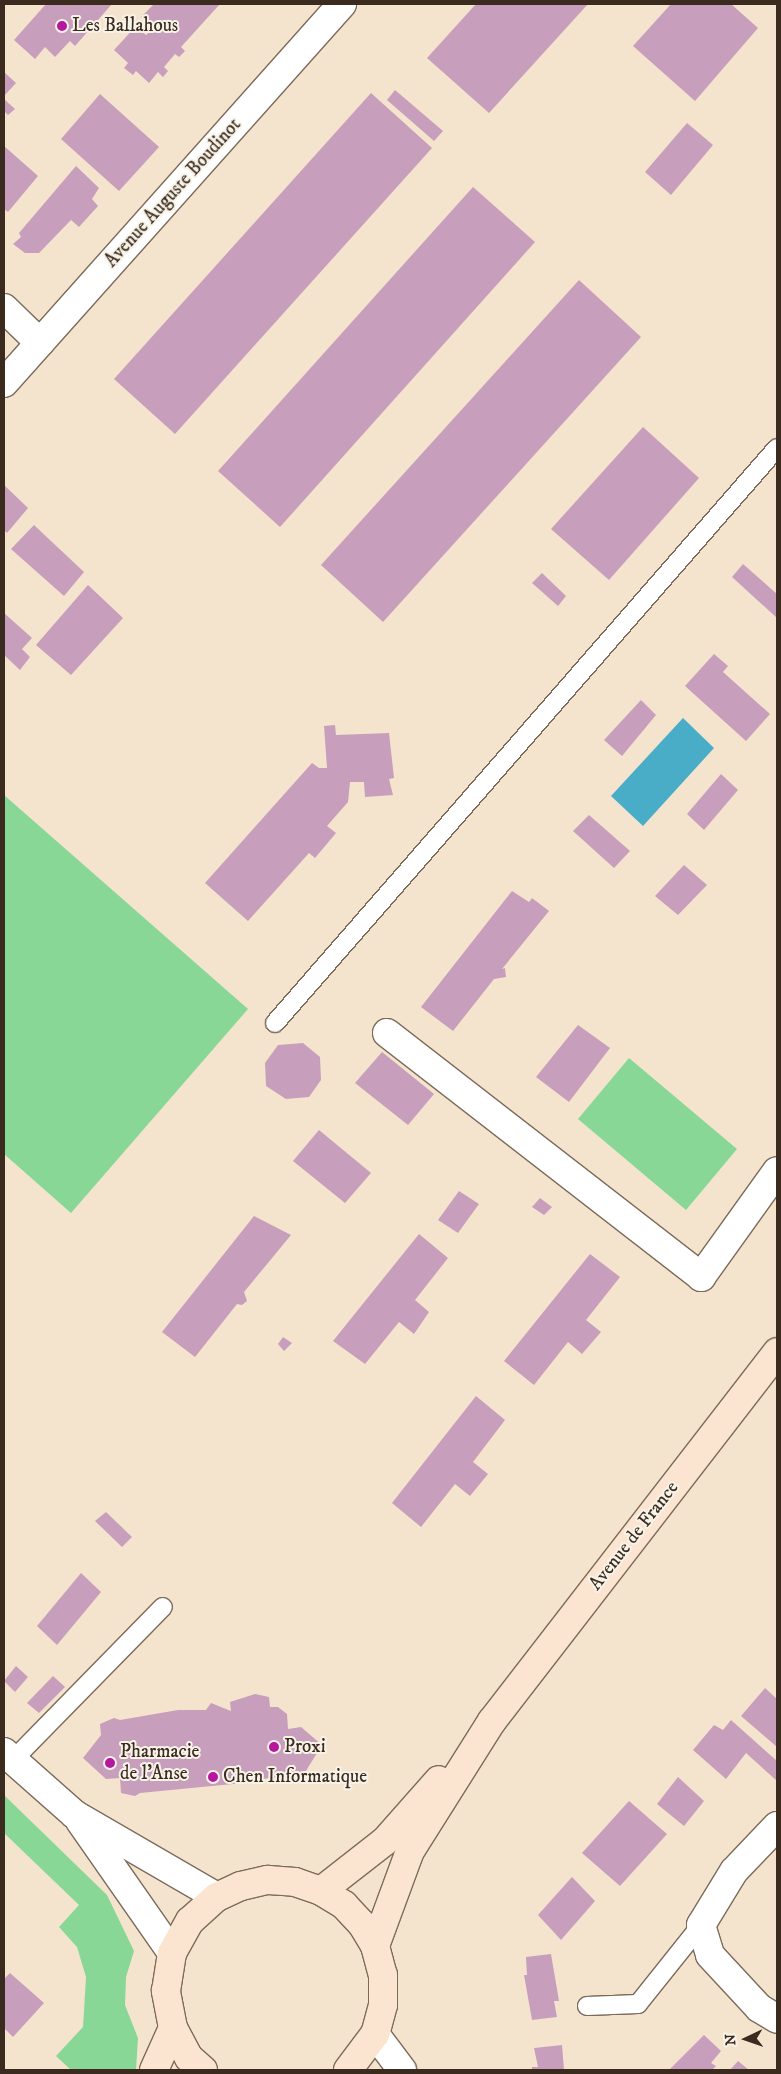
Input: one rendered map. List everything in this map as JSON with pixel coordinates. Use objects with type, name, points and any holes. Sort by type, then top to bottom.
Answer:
[{"type":"main road","name":"Avenue de France","points":[[321,1891],[385,1841],[492,1721],[777,1352]]},
{"type":"main road","name":"Avenue de France","points":[[375,1946],[410,1851],[492,1721]]},
{"type":"main road","points":[[203,2070],[189,2058],[173,2028],[166,1990],[172,1953],[190,1922],[216,1898],[241,1886],[268,1880],[295,1882],[321,1891],[344,1905],[356,1917],[375,1946],[383,1975],[383,2005],[375,2034],[362,2056],[348,2070]]},
{"type":"main road","points":[[154,2070],[173,2028]]},
{"type":"street","name":"Avenue Auguste Boudinot","points":[[4,383],[342,4]]},
{"type":"street","points":[[4,308],[40,343]]},
{"type":"street","points":[[387,1034],[701,1277],[777,1171]]},
{"type":"street","points":[[8,1756],[74,1814],[216,1898]]},
{"type":"street","points":[[74,1814],[172,1953]]},
{"type":"street","points":[[777,1826],[734,1871],[701,1925],[710,1956],[759,2008],[777,2019]]},
{"type":"street","points":[[375,2034],[402,2070]]},
{"type":"lane","points":[[275,1023],[777,448]]},
{"type":"lane","points":[[8,1756],[163,1607]]},
{"type":"lane","points":[[587,2006],[638,2004],[701,1925]]},
{"type":"green space","points":[[4,795],[248,1009],[71,1213],[4,1154]]},
{"type":"green space","points":[[629,1058],[737,1149],[686,1210],[578,1119]]},
{"type":"green space","points":[[4,1795],[107,1895],[134,1951],[126,1977],[125,2005],[138,2038],[136,2070],[71,2070],[56,2056],[83,2027],[86,1977],[77,1947],[59,1927],[79,1905],[4,1833]]},
{"type":"water","points":[[683,718],[714,748],[643,826],[611,796]]},
{"type":"building","points":[[46,4],[112,4],[75,46],[70,41],[55,57],[45,47],[35,59],[14,40]]},
{"type":"building","points":[[154,4],[220,4],[181,47],[185,51],[179,57],[175,54],[164,67],[168,71],[163,77],[158,72],[149,83],[136,71],[133,75],[124,68],[128,63],[114,50],[136,26],[146,35],[153,28],[141,17]]},
{"type":"building","points":[[476,4],[588,4],[489,113],[427,58]]},
{"type":"building","points":[[671,4],[731,4],[758,28],[695,101],[633,46]]},
{"type":"building","points":[[4,72],[16,83],[4,96]]},
{"type":"building","points":[[395,90],[443,131],[434,141],[387,100]]},
{"type":"building","points":[[371,93],[432,148],[175,434],[114,379]]},
{"type":"building","points":[[100,94],[159,147],[119,191],[61,139]]},
{"type":"building","points":[[4,99],[15,109],[8,115],[4,111]]},
{"type":"building","points":[[687,123],[713,145],[671,195],[645,172]]},
{"type":"building","points":[[4,146],[38,176],[8,212],[4,209]]},
{"type":"building","points":[[76,166],[99,188],[92,199],[98,206],[79,227],[71,220],[39,253],[25,253],[13,244],[21,237],[19,233]]},
{"type":"building","points":[[473,187],[535,242],[280,527],[218,471]]},
{"type":"building","points":[[579,280],[641,337],[383,622],[321,565]]},
{"type":"building","points":[[643,427],[699,478],[609,580],[551,529]]},
{"type":"building","points":[[4,485],[28,508],[7,533],[4,530]]},
{"type":"building","points":[[34,525],[84,572],[64,596],[11,549]]},
{"type":"building","points":[[743,564],[777,594],[777,618],[732,577]]},
{"type":"building","points":[[542,573],[566,596],[558,606],[532,583]]},
{"type":"building","points":[[88,585],[123,618],[71,675],[36,645]]},
{"type":"building","points":[[4,613],[32,638],[22,649],[30,657],[20,670],[4,655]]},
{"type":"building","points":[[714,654],[728,666],[723,672],[770,714],[746,741],[685,686]]},
{"type":"building","points":[[641,700],[656,715],[622,756],[604,740]]},
{"type":"building","points":[[335,725],[336,735],[389,733],[394,778],[389,779],[393,795],[365,797],[364,782],[350,782],[348,802],[327,826],[336,833],[315,858],[309,853],[248,921],[205,883],[312,763],[319,768],[327,768],[324,726]]},
{"type":"building","points":[[721,774],[738,790],[704,830],[687,814]]},
{"type":"building","points":[[589,815],[630,851],[614,868],[573,831]]},
{"type":"building","points":[[684,865],[707,885],[678,915],[655,896]]},
{"type":"building","points":[[512,891],[529,902],[532,898],[549,911],[502,969],[505,968],[506,977],[494,979],[453,1031],[421,1007]]},
{"type":"building","points":[[578,1025],[610,1048],[569,1102],[536,1077]]},
{"type":"building","points":[[303,1043],[320,1057],[321,1080],[309,1097],[286,1099],[266,1086],[265,1063],[278,1045]]},
{"type":"building","points":[[382,1052],[434,1094],[408,1125],[355,1083]]},
{"type":"building","points":[[319,1130],[371,1173],[345,1203],[293,1161]]},
{"type":"building","points":[[459,1191],[479,1204],[458,1233],[438,1220]]},
{"type":"building","points":[[540,1198],[552,1207],[544,1215],[532,1207]]},
{"type":"building","points":[[254,1216],[291,1235],[244,1292],[247,1301],[242,1305],[237,1304],[195,1357],[162,1332]]},
{"type":"building","points":[[419,1234],[448,1258],[415,1300],[429,1312],[414,1334],[399,1322],[365,1364],[333,1341]]},
{"type":"building","points":[[590,1254],[620,1277],[586,1320],[601,1332],[582,1354],[568,1342],[534,1385],[504,1361]]},
{"type":"building","points":[[283,1337],[292,1343],[284,1351],[278,1344]]},
{"type":"building","points":[[476,1396],[505,1420],[473,1462],[488,1474],[470,1496],[455,1484],[421,1527],[392,1503]]},
{"type":"building","points":[[106,1512],[132,1537],[122,1547],[95,1521]]},
{"type":"building","points":[[81,1573],[101,1592],[57,1645],[37,1626]]},
{"type":"building","points":[[16,1666],[28,1677],[15,1692],[4,1681]]},
{"type":"building","points":[[53,1676],[65,1687],[39,1713],[27,1703]]},
{"type":"building","points":[[765,1688],[777,1699],[777,1747],[741,1716]]},
{"type":"building","points":[[255,1694],[269,1697],[270,1707],[278,1707],[287,1714],[288,1729],[301,1727],[322,1745],[304,1774],[254,1780],[254,1777],[243,1783],[140,1793],[135,1796],[121,1793],[120,1778],[106,1779],[83,1758],[101,1735],[100,1724],[114,1718],[120,1720],[178,1710],[206,1710],[211,1703],[231,1711],[230,1702]]},
{"type":"building","points":[[731,1720],[777,1761],[777,1781],[746,1753],[726,1779],[693,1750],[714,1725],[723,1730]]},
{"type":"building","points":[[678,1777],[704,1801],[684,1826],[657,1804]]},
{"type":"building","points":[[629,1801],[667,1834],[620,1886],[582,1853]]},
{"type":"building","points":[[572,1877],[595,1901],[561,1940],[538,1915]]},
{"type":"building","points":[[551,1954],[559,2001],[554,2001],[557,2017],[532,2020],[524,1975],[527,1975],[526,1957]]},
{"type":"building","points":[[10,1973],[44,2003],[13,2037],[4,2028],[4,1979]]},
{"type":"building","points":[[704,2035],[721,2051],[711,2063],[716,2066],[712,2070],[669,2070]]},
{"type":"building","points":[[562,2045],[564,2070],[532,2070],[532,2067],[538,2067],[534,2048]]},
{"type":"building","points":[[738,2061],[749,2070],[730,2070]]},
{"type":"place","name":"Les Ballahous","points":[[62,26]]},
{"type":"place","name":"Proxi","points":[[274,1747]]},
{"type":"place","name":"Pharmacie de l'Anse","points":[[110,1763]]},
{"type":"place","name":"Chen Informatique","points":[[213,1777]]}]
